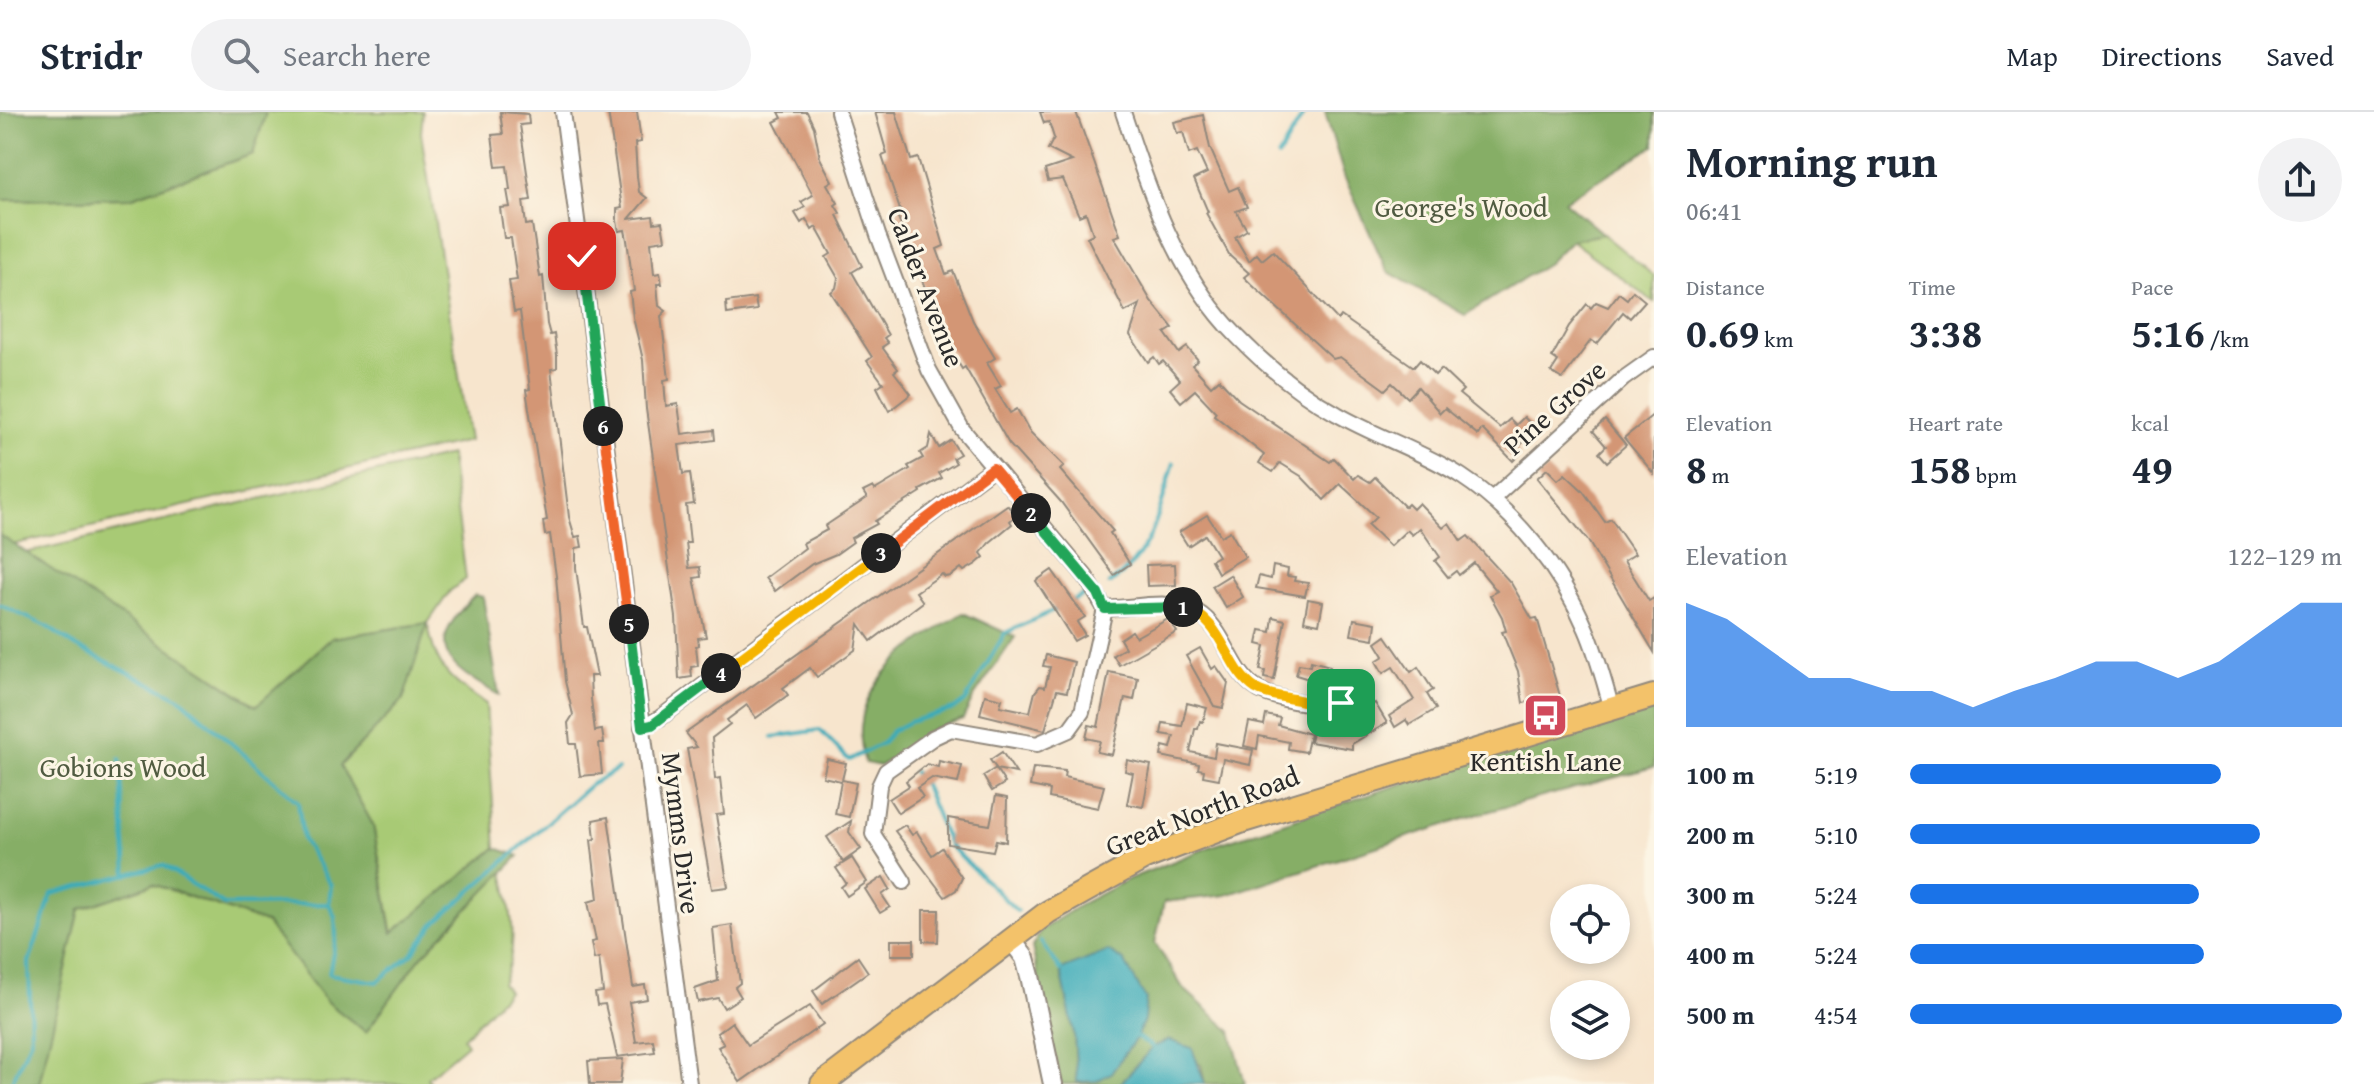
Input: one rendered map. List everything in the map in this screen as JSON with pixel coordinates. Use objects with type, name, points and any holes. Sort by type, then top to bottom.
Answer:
[{"type":"main road","name":"Great North Road","points":[[822,1084],[1011,939],[1093,884],[1145,858],[1243,821],[1654,696]]},
{"type":"street","name":"Mymms Drive","points":[[563,112],[689,1084]]},
{"type":"street","name":"Calder Avenue","points":[[838,112],[878,235],[929,370],[962,429],[1086,577],[1105,609]]},
{"type":"street","points":[[1123,112],[1168,235],[1194,284],[1235,335],[1301,392],[1337,414],[1434,461],[1492,499],[1524,531],[1552,568],[1577,611],[1612,709]]},
{"type":"street","name":"Pine Grove","points":[[1492,499],[1623,379],[1654,357]]},
{"type":"street","points":[[642,727],[660,718],[993,468]]},
{"type":"street","points":[[904,882],[873,834],[879,786],[886,771],[934,737],[951,729],[1037,744],[1069,730],[1082,712],[1105,609],[1176,606],[1196,611],[1213,625],[1248,681],[1268,694],[1331,706],[1360,690]]},
{"type":"street","points":[[1011,939],[1025,958],[1053,1084]]},
{"type":"green space","points":[[0,112],[266,112],[253,154],[130,198],[0,200]]},
{"type":"green space","points":[[266,112],[423,112],[421,133],[469,441],[12,545],[0,535],[0,200],[130,198],[253,154]]},
{"type":"green space","name":"George's Wood","points":[[1325,112],[1654,112],[1654,146],[1564,201],[1603,234],[1571,240],[1548,263],[1465,315],[1387,271],[1344,176]]},
{"type":"green space","points":[[1603,234],[1654,276],[1654,302],[1571,240]]},
{"type":"green space","points":[[450,455],[466,579],[450,591],[428,623],[439,662],[453,680],[486,704],[496,848],[393,934],[373,825],[340,766],[403,700],[427,623],[332,638],[257,706],[25,553]]},
{"type":"green space","name":"Gobions Wood","points":[[0,535],[256,706],[332,638],[428,623],[403,700],[340,766],[373,825],[392,933],[496,848],[519,856],[420,958],[366,1032],[327,1002],[266,923],[153,884],[80,909],[39,1084],[0,1084]]},
{"type":"green space","points":[[475,595],[483,597],[499,695],[465,674],[447,653],[445,642],[449,628]]},
{"type":"green space","points":[[963,613],[1015,637],[973,698],[963,719],[933,729],[880,766],[865,763],[861,736],[863,713],[872,692],[902,656]]},
{"type":"green space","points":[[1654,709],[1654,767],[1479,814],[1226,895],[1164,902],[1155,943],[1183,988],[1231,1031],[1245,1084],[1205,1084],[1201,1065],[1169,1040],[1153,1047],[1120,1084],[1061,1084],[1032,947],[1041,930],[1129,879],[1212,846],[1447,769]],"holes":[[[1061,970],[1135,981],[1146,999],[1077,1081],[1074,1033]]]},
{"type":"green space","points":[[503,872],[512,928],[511,956],[502,983],[508,991],[463,1038],[467,1044],[427,1078],[432,1084],[39,1084],[80,909],[153,884],[266,923],[327,1002],[366,1031],[420,958]]},
{"type":"water","points":[[1108,951],[1124,961],[1146,999],[1144,1020],[1137,1037],[1111,1073],[1097,1081],[1077,1082],[1074,1033],[1061,970]]},
{"type":"water","points":[[1169,1040],[1192,1048],[1205,1084],[1120,1084],[1153,1047]]},
{"type":"building","points":[[500,112],[528,114],[529,124],[520,125],[531,200],[523,201],[526,225],[532,224],[540,277],[543,276],[547,324],[550,335],[554,334],[557,355],[557,368],[551,369],[569,517],[575,537],[580,536],[582,547],[576,548],[576,568],[584,627],[587,627],[597,676],[590,676],[591,699],[595,731],[602,730],[604,743],[599,743],[602,774],[580,776],[576,744],[570,744],[568,723],[573,715],[565,681],[556,576],[550,534],[545,535],[543,521],[547,520],[526,390],[530,389],[520,311],[514,312],[509,281],[517,280],[511,238],[504,238],[500,208],[510,207],[507,190],[510,190],[507,166],[496,167],[492,135],[503,134]]},
{"type":"building","points":[[608,112],[637,112],[641,142],[635,143],[637,176],[639,192],[647,198],[629,219],[653,216],[654,223],[662,222],[665,240],[651,242],[654,274],[660,273],[662,284],[657,284],[659,306],[666,311],[661,316],[669,379],[664,380],[666,406],[678,404],[682,434],[714,430],[715,440],[679,445],[683,474],[690,473],[694,504],[686,505],[689,568],[700,567],[701,577],[694,578],[706,637],[698,638],[698,666],[691,667],[692,677],[679,679],[676,617],[646,409],[643,360],[633,317],[630,292],[634,291],[627,240],[625,230],[619,231],[617,221],[617,209],[622,208]]},
{"type":"building","points":[[779,112],[807,112],[814,127],[820,158],[832,181],[827,184],[838,203],[835,205],[840,213],[837,215],[862,266],[852,272],[888,335],[884,338],[888,343],[882,347],[898,369],[894,372],[911,394],[889,411],[877,387],[883,383],[867,361],[872,357],[831,292],[836,288],[838,278],[826,257],[831,254],[816,227],[812,230],[806,219],[801,223],[795,213],[805,207],[801,202],[813,195],[774,122],[782,118]]},
{"type":"building","points":[[875,112],[896,112],[911,160],[918,158],[944,246],[937,249],[946,274],[953,271],[973,321],[995,358],[987,363],[1001,386],[995,389],[1010,413],[1017,409],[1030,432],[1064,466],[1060,470],[1113,531],[1110,533],[1130,564],[1114,575],[1061,502],[1009,444],[965,367],[962,369],[946,343],[896,212],[900,210],[882,156],[887,154]]},
{"type":"building","points":[[1040,112],[1076,112],[1120,235],[1114,237],[1151,301],[1173,328],[1165,333],[1179,353],[1187,347],[1198,360],[1192,365],[1211,386],[1219,379],[1239,400],[1330,462],[1334,458],[1354,479],[1358,475],[1370,482],[1375,477],[1405,507],[1408,504],[1413,509],[1419,503],[1443,528],[1449,523],[1461,541],[1468,536],[1511,583],[1532,619],[1537,618],[1560,696],[1523,703],[1518,671],[1502,632],[1506,631],[1502,617],[1490,595],[1497,591],[1474,563],[1459,575],[1456,571],[1448,577],[1435,561],[1440,557],[1420,528],[1412,535],[1407,530],[1390,546],[1368,525],[1376,517],[1340,484],[1324,500],[1301,476],[1280,463],[1273,472],[1259,463],[1264,455],[1214,415],[1216,412],[1195,390],[1181,402],[1170,389],[1180,380],[1163,361],[1159,364],[1154,357],[1148,362],[1130,335],[1140,304],[1125,312],[1087,237],[1093,234],[1086,213],[1079,216],[1063,179],[1048,181],[1045,170],[1072,161],[1048,149],[1054,138],[1049,122],[1044,123]]},
{"type":"building","points":[[1203,115],[1210,148],[1229,191],[1238,187],[1247,207],[1236,211],[1247,230],[1235,237],[1249,261],[1257,254],[1262,260],[1273,251],[1338,320],[1341,316],[1414,367],[1420,360],[1435,375],[1441,369],[1463,390],[1459,394],[1500,428],[1510,419],[1516,425],[1524,417],[1536,430],[1516,449],[1520,454],[1513,461],[1482,429],[1478,435],[1445,408],[1440,413],[1418,387],[1408,398],[1392,383],[1385,390],[1340,357],[1333,359],[1244,277],[1249,273],[1230,256],[1206,213],[1194,179],[1207,173],[1197,151],[1189,154],[1183,132],[1177,133],[1174,122]]},
{"type":"building","points":[[1633,291],[1645,301],[1630,318],[1623,312],[1597,344],[1591,340],[1562,379],[1551,372],[1558,361],[1552,357],[1569,326],[1587,304],[1591,308],[1596,302],[1608,307],[1619,293],[1627,299]]},
{"type":"building","points":[[755,298],[757,310],[727,314],[726,302]]},
{"type":"building","points":[[1654,414],[1654,474],[1624,438]]},
{"type":"building","points":[[1605,420],[1626,445],[1607,462],[1599,453],[1606,446],[1593,431]]},
{"type":"building","points":[[931,434],[939,448],[951,440],[960,454],[953,458],[956,463],[939,473],[942,478],[875,521],[877,524],[851,538],[853,542],[836,554],[812,564],[775,591],[765,578],[805,548],[803,543],[827,530],[825,526],[867,498],[863,492],[873,487],[875,490],[923,458],[920,453],[928,448]]},
{"type":"building","points":[[1547,469],[1558,480],[1565,474],[1583,491],[1605,522],[1611,519],[1635,554],[1624,561],[1649,601],[1654,598],[1654,652],[1587,539],[1537,478]]},
{"type":"building","points":[[1007,505],[1016,515],[1010,521],[1012,524],[989,543],[981,553],[984,557],[976,564],[964,571],[961,568],[951,576],[942,574],[916,592],[923,602],[871,641],[859,624],[855,650],[817,677],[810,668],[783,688],[788,695],[756,718],[747,705],[727,720],[730,724],[712,738],[715,779],[720,778],[724,814],[716,815],[728,887],[712,889],[687,749],[697,747],[686,733]]},
{"type":"building","points":[[1207,515],[1221,536],[1230,531],[1245,557],[1218,573],[1211,560],[1218,556],[1205,535],[1188,546],[1179,532]]},
{"type":"building","points":[[1175,564],[1176,585],[1147,586],[1146,565]]},
{"type":"building","points":[[1273,566],[1288,569],[1287,576],[1295,577],[1294,581],[1308,583],[1305,596],[1256,588],[1259,576],[1271,579]]},
{"type":"building","points":[[1052,570],[1085,617],[1077,622],[1085,635],[1074,641],[1036,581]]},
{"type":"building","points":[[1230,575],[1243,597],[1226,608],[1212,586]]},
{"type":"building","points":[[1308,599],[1323,602],[1319,624],[1304,621]]},
{"type":"building","points":[[1273,617],[1285,620],[1274,680],[1264,678],[1265,671],[1260,670],[1265,646],[1257,644],[1260,630],[1271,632]]},
{"type":"building","points":[[1168,619],[1177,632],[1119,665],[1113,655],[1125,648],[1120,639],[1132,631],[1136,637]]},
{"type":"building","points":[[1354,619],[1376,623],[1374,639],[1351,635]]},
{"type":"building","points":[[1386,636],[1411,672],[1418,667],[1433,690],[1427,694],[1436,709],[1409,725],[1406,720],[1395,727],[1389,716],[1414,700],[1393,667],[1383,673],[1376,661],[1384,656],[1376,643]]},
{"type":"building","points":[[1200,648],[1212,669],[1216,666],[1228,683],[1223,708],[1214,706],[1186,656]]},
{"type":"building","points":[[1046,655],[1074,662],[1067,692],[1057,690],[1045,730],[980,714],[985,695],[1002,699],[1000,706],[1030,712],[1035,692],[1040,686],[1045,687],[1050,667],[1043,666]]},
{"type":"building","points":[[1311,661],[1330,666],[1325,684],[1296,675],[1299,664],[1310,666]]},
{"type":"building","points":[[1109,672],[1138,678],[1134,700],[1125,698],[1112,755],[1097,752],[1100,741],[1086,738],[1089,725],[1098,727]]},
{"type":"building","points":[[1187,703],[1207,708],[1203,722],[1200,721],[1198,729],[1195,729],[1190,752],[1214,757],[1216,743],[1253,750],[1250,765],[1223,759],[1219,779],[1203,776],[1204,770],[1198,769],[1199,764],[1161,756],[1163,746],[1171,748],[1174,736],[1161,734],[1163,723],[1182,726]]},
{"type":"building","points":[[1375,703],[1387,723],[1352,744],[1352,749],[1310,742],[1314,724],[1346,733],[1368,720],[1362,711]]},
{"type":"building","points":[[1266,715],[1280,718],[1278,725],[1310,734],[1306,752],[1288,749],[1289,742],[1259,736],[1257,749],[1244,746],[1249,722],[1264,725]]},
{"type":"building","points":[[1002,752],[1016,773],[996,769],[1005,783],[992,791],[983,776],[996,768],[990,760]]},
{"type":"building","points":[[827,759],[846,763],[842,780],[856,783],[849,817],[835,814],[841,781],[823,777]]},
{"type":"building","points":[[1127,760],[1151,765],[1143,807],[1127,804],[1133,773],[1125,771]]},
{"type":"building","points":[[939,761],[962,766],[958,783],[932,778],[917,788],[923,797],[898,813],[889,799],[909,786],[906,781],[927,764],[938,767]]},
{"type":"building","points":[[1033,768],[1065,771],[1064,777],[1104,786],[1098,808],[1049,798],[1050,790],[1030,786]]},
{"type":"building","points":[[996,796],[1007,798],[1006,842],[996,840],[993,851],[948,844],[948,818],[990,825]]},
{"type":"building","points":[[608,817],[633,987],[645,985],[647,999],[629,1002],[636,1042],[653,1040],[655,1052],[617,1057],[605,1004],[597,1005],[595,993],[603,992],[599,958],[594,959],[591,942],[596,941],[588,902],[598,899],[591,840],[595,839],[593,820]]},
{"type":"building","points":[[851,821],[849,832],[861,849],[843,862],[827,837]]},
{"type":"building","points":[[905,825],[912,835],[917,832],[932,855],[942,848],[962,878],[956,890],[945,897],[895,831]]},
{"type":"building","points":[[852,858],[867,882],[847,896],[841,887],[846,883],[836,868]]},
{"type":"building","points":[[883,877],[890,889],[882,895],[890,907],[880,913],[865,889]]},
{"type":"building","points":[[923,910],[939,910],[938,942],[923,941]]},
{"type":"building","points":[[732,925],[740,983],[735,987],[741,997],[724,1008],[718,998],[698,1002],[695,989],[718,981],[713,928]]},
{"type":"building","points":[[891,940],[914,940],[914,955],[891,955]]},
{"type":"building","points":[[858,957],[868,972],[822,1004],[813,991]]},
{"type":"building","points":[[810,1006],[823,1024],[740,1082],[718,1047],[724,1044],[717,1033],[732,1022],[748,1045]]},
{"type":"building","points":[[623,1059],[620,1084],[590,1084],[588,1061]]},
{"type":"waterway","points":[[1278,157],[1305,112]]},
{"type":"waterway","points":[[1109,584],[1124,572],[1145,545],[1174,463]]},
{"type":"waterway","points":[[1072,601],[1086,594]]},
{"type":"waterway","points":[[0,605],[46,626],[77,647],[180,698],[298,802],[303,840],[331,885],[329,904],[335,917],[336,937],[329,974],[377,982],[412,954],[434,924],[590,785],[618,769]]},
{"type":"waterway","points":[[773,737],[820,730],[849,760],[883,743],[892,731],[909,722],[954,709],[966,700],[1005,633],[1057,609]]},
{"type":"waterway","points":[[120,759],[127,875]]},
{"type":"waterway","points":[[914,772],[924,785],[949,845],[1017,911]]},
{"type":"waterway","points":[[11,1084],[31,1039],[29,962],[52,894],[163,865],[224,905],[329,904]]},
{"type":"waterway","points":[[1041,942],[1061,970]]},
{"type":"waterway","points":[[1137,1037],[1153,1047]]},
{"type":"place","name":"Kentish Lane","points":[[1546,715]]},
{"type":"route","points":[[582,256],[642,727],[652,725],[993,468],[1086,577],[1105,609],[1176,606],[1196,611],[1213,625],[1248,681],[1257,689],[1268,694],[1331,706],[1341,703]]}]
